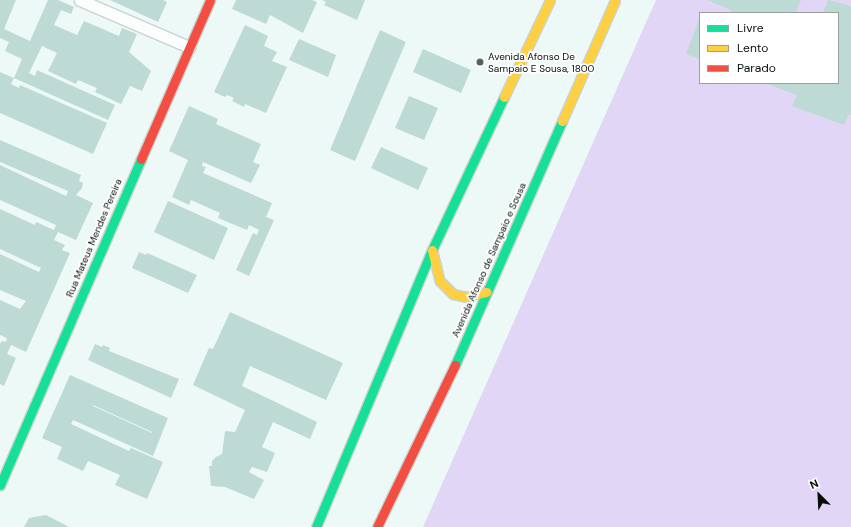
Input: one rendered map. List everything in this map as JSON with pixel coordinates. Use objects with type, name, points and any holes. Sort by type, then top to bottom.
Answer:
[{"type":"main road","name":"Rua Mateus Mendes Pereira","points":[[0,485],[210,0]]},
{"type":"main road","points":[[316,527],[432,250],[550,0]]},
{"type":"main road","name":"Avenida Afonso de Sampaio e Sousa","points":[[377,527],[436,407],[615,0]]},
{"type":"main road","points":[[432,250],[440,281],[453,294],[466,297],[486,292]]},
{"type":"lane","points":[[80,0],[188,48]]},
{"type":"shaded area","points":[[656,0],[851,0],[851,527],[423,527]]},
{"type":"building","points":[[0,0],[16,0],[4,29],[30,41],[48,0],[58,0],[74,7],[71,14],[61,10],[54,25],[77,35],[84,21],[119,36],[122,28],[137,34],[129,52],[151,71],[142,91],[130,86],[121,104],[95,92],[97,88],[78,80],[76,84],[48,71],[57,53],[42,46],[29,73],[35,76],[37,70],[115,105],[108,120],[14,78],[22,59],[5,51],[9,42],[0,38]]},
{"type":"building","points":[[110,0],[163,0],[167,2],[158,22]]},
{"type":"building","points":[[236,0],[312,0],[317,2],[303,33],[270,15],[266,24],[232,9]]},
{"type":"building","points":[[322,0],[365,0],[357,20],[324,5],[326,2]]},
{"type":"building","points":[[707,0],[801,0],[796,12],[730,12],[731,10]]},
{"type":"building","points":[[828,0],[851,6],[851,115],[849,114],[844,125],[792,106],[797,95],[768,84],[839,84],[839,12],[823,12]]},
{"type":"building","points":[[699,20],[699,59],[686,54]]},
{"type":"building","points":[[245,25],[268,36],[264,46],[277,52],[272,61],[287,67],[266,113],[245,104],[244,107],[232,101],[234,98],[227,95],[225,97],[214,92]]},
{"type":"building","points":[[380,30],[406,42],[355,161],[330,150]]},
{"type":"building","points":[[299,39],[336,55],[328,77],[289,60]]},
{"type":"building","points":[[423,49],[471,70],[461,93],[413,72]]},
{"type":"building","points":[[0,72],[14,78],[11,84],[19,88],[20,85],[107,123],[93,154],[0,113]]},
{"type":"building","points":[[409,96],[438,108],[424,140],[395,128]]},
{"type":"building","points":[[189,106],[218,119],[216,124],[261,144],[253,162],[260,165],[251,183],[203,162],[202,166],[206,167],[203,173],[272,203],[266,217],[274,220],[249,276],[236,270],[253,233],[257,235],[259,230],[249,225],[247,230],[218,218],[220,213],[191,200],[189,205],[172,197],[188,160],[169,151]]},
{"type":"building","points":[[0,140],[81,175],[79,181],[83,183],[82,188],[76,195],[93,203],[76,240],[58,232],[54,240],[65,245],[62,250],[70,253],[26,352],[11,345],[7,354],[16,358],[4,386],[0,384],[0,344],[2,341],[6,342],[7,338],[0,335],[0,300],[20,309],[26,301],[0,290],[0,254],[39,272],[41,268],[0,249],[0,209],[35,225],[36,222],[54,230],[56,225],[0,200],[0,165],[66,196],[68,191],[0,162]]},
{"type":"building","points":[[381,147],[428,168],[418,190],[371,168]]},
{"type":"building","points":[[168,201],[228,228],[214,260],[154,232]]},
{"type":"building","points":[[139,252],[146,255],[147,253],[197,275],[188,293],[132,268]]},
{"type":"building","points":[[230,312],[343,363],[326,400],[250,366],[242,386],[317,422],[310,439],[273,422],[262,447],[275,453],[267,472],[252,467],[249,472],[264,480],[254,499],[225,487],[211,486],[209,466],[212,466],[212,461],[222,454],[225,431],[235,432],[245,410],[193,385],[209,348],[213,349]]},
{"type":"building","points":[[95,344],[102,347],[103,345],[110,348],[109,351],[179,379],[171,398],[88,360]]},
{"type":"building","points":[[70,375],[168,418],[153,456],[73,420],[71,424],[129,451],[131,448],[163,462],[147,499],[115,485],[120,475],[88,461],[83,471],[57,459],[62,447],[42,438]],"holes":[[[93,405],[152,432],[152,433]]]},
{"type":"building","points":[[46,515],[69,527],[24,527],[29,518]]},
{"type":"traffic: fast","points":[[316,527],[432,250],[504,97]]},
{"type":"traffic: fast","points":[[455,365],[562,121]]},
{"type":"traffic: fast","points":[[0,485],[141,159]]},
{"type":"traffic: slow","points":[[504,97],[550,0]]},
{"type":"traffic: slow","points":[[562,121],[615,0]]},
{"type":"traffic: slow","points":[[432,250],[440,281],[453,294],[466,297],[486,292]]},
{"type":"traffic: jam","points":[[141,159],[210,0]]},
{"type":"traffic: jam","points":[[377,527],[455,365]]},
{"type":"place","name":"Avenida Afonso De Sampaio E Sousa, 1800","points":[[480,62]]}]
